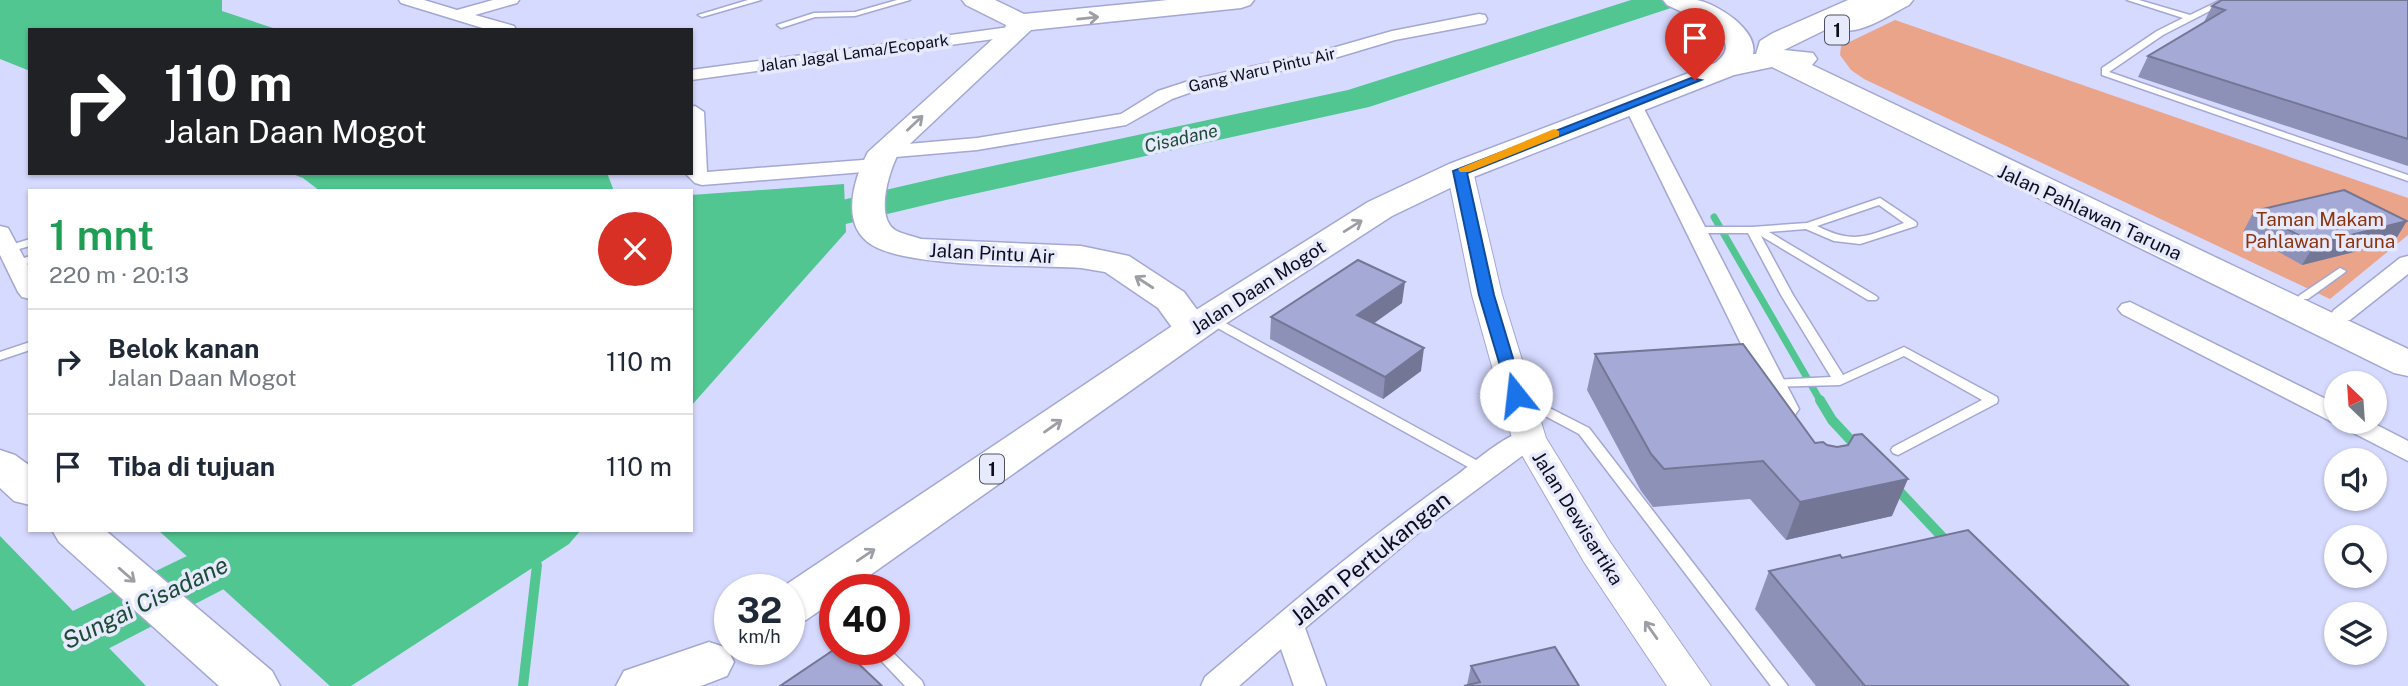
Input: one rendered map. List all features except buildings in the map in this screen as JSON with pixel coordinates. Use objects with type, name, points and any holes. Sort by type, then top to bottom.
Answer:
[{"type":"main road","points":[[975,0],[1019,26]]},
{"type":"main road","points":[[877,164],[1019,26],[1234,0]]},
{"type":"main road","points":[[1676,0],[1717,20],[1762,31],[1800,30]]},
{"type":"main road","name":"Jalan Daan Mogot","points":[[813,602],[1200,323],[1380,209],[1460,171],[1632,103],[1774,51],[1800,30],[1869,0]]},
{"type":"main road","name":"1","points":[[1832,81],[1816,51],[1815,44],[1819,39],[1900,0]]},
{"type":"main road","points":[[1717,20],[1740,41],[1742,50],[1738,58],[1725,69]]},
{"type":"main road","name":"Jalan Daan Mogot","points":[[1774,51],[1803,59]]},
{"type":"main road","name":"Jalan Pahlawan Taruna","points":[[1774,51],[2408,364]]},
{"type":"main road","name":"Jalan Pahlawan Taruna","points":[[1803,59],[1832,81],[2408,346]]},
{"type":"main road","points":[[1695,80],[1755,77],[1832,81]]},
{"type":"main road","name":"Jalan Pintu Air","points":[[877,164],[868,199],[874,228],[884,238],[918,249],[1081,257],[1116,264],[1171,300],[1200,323]]},
{"type":"main road","points":[[77,532],[254,686]]},
{"type":"main road","points":[[642,686],[704,665]]},
{"type":"street","points":[[407,0],[501,28]]},
{"type":"street","points":[[457,15],[511,0]]},
{"type":"street","name":"Gang Waru Pintu Air","points":[[695,112],[695,173],[702,179],[723,180],[877,164],[1126,119],[1165,95],[1201,83],[1318,58],[1392,36],[1479,19]]},
{"type":"street","name":"Jalan Jagal Lama/Ecopark","points":[[693,75],[1019,26]]},
{"type":"street","points":[[1632,103],[1779,383],[1797,429]]},
{"type":"street","name":"Jalan Dewisartika","points":[[1460,171],[1487,295],[1529,438],[1597,552],[1690,686]]},
{"type":"street","points":[[17,249],[28,285]]},
{"type":"street","points":[[2342,315],[2408,262]]},
{"type":"street","points":[[2130,309],[2324,409]]},
{"type":"street","points":[[2373,434],[2408,452]]},
{"type":"street","name":"Jalan Pertukangan","points":[[1217,686],[1288,624],[1482,469],[1529,438]]},
{"type":"street","points":[[1288,624],[1310,686]]},
{"type":"lane","points":[[702,15],[757,0]]},
{"type":"lane","points":[[782,24],[814,15],[855,14],[906,0]]},
{"type":"lane","points":[[2131,0],[2190,18]]},
{"type":"lane","points":[[2227,0],[2160,33],[2105,70],[2105,74],[2408,177]]},
{"type":"lane","points":[[1699,230],[1808,226],[1880,201],[1912,224],[1853,244],[1834,240],[1808,226]]},
{"type":"lane","points":[[1751,230],[1872,298]]},
{"type":"lane","points":[[1751,230],[1836,382]]},
{"type":"lane","points":[[2304,297],[2340,271]]},
{"type":"lane","points":[[1200,323],[1482,469]]},
{"type":"lane","points":[[0,356],[28,347]]},
{"type":"lane","points":[[1779,383],[1836,382],[1904,351],[1992,400],[1898,450]]},
{"type":"lane","points":[[1516,395],[1584,431],[1780,686]]},
{"type":"lane","points":[[894,665],[916,686]]},
{"type":"green space","name":"Taman Makam Pahlawan Taruna","points":[[1895,20],[2408,198],[2408,235],[2330,299],[1864,79],[1851,70],[1840,55],[1841,46]]},
{"type":"shaded area","points":[[0,0],[222,0],[222,11],[273,28],[28,28],[28,70],[0,59]]},
{"type":"shaded area","points":[[295,175],[608,175],[613,189],[317,189]]},
{"type":"shaded area","points":[[844,184],[846,232],[693,404],[693,195]]},
{"type":"shaded area","points":[[160,532],[579,532],[569,544],[351,686],[330,686]]},
{"type":"shaded area","points":[[0,536],[146,686],[0,686]]},
{"type":"waterway","name":"Cisadane","points":[[693,248],[946,188],[1356,99],[1663,0]]},
{"type":"waterway","points":[[1714,217],[1821,402]]},
{"type":"waterway","points":[[1820,400],[1832,420],[1858,448]]},
{"type":"waterway","points":[[1896,488],[1947,542]]},
{"type":"waterway","name":"Sungai Cisadane","points":[[0,675],[287,532]]},
{"type":"waterway","points":[[523,686],[537,565]]},
{"type":"slow traffic","points":[[1465,169],[1554,133]]},
{"type":"route","points":[[1516,395],[1487,295],[1460,171],[1695,80]]}]
